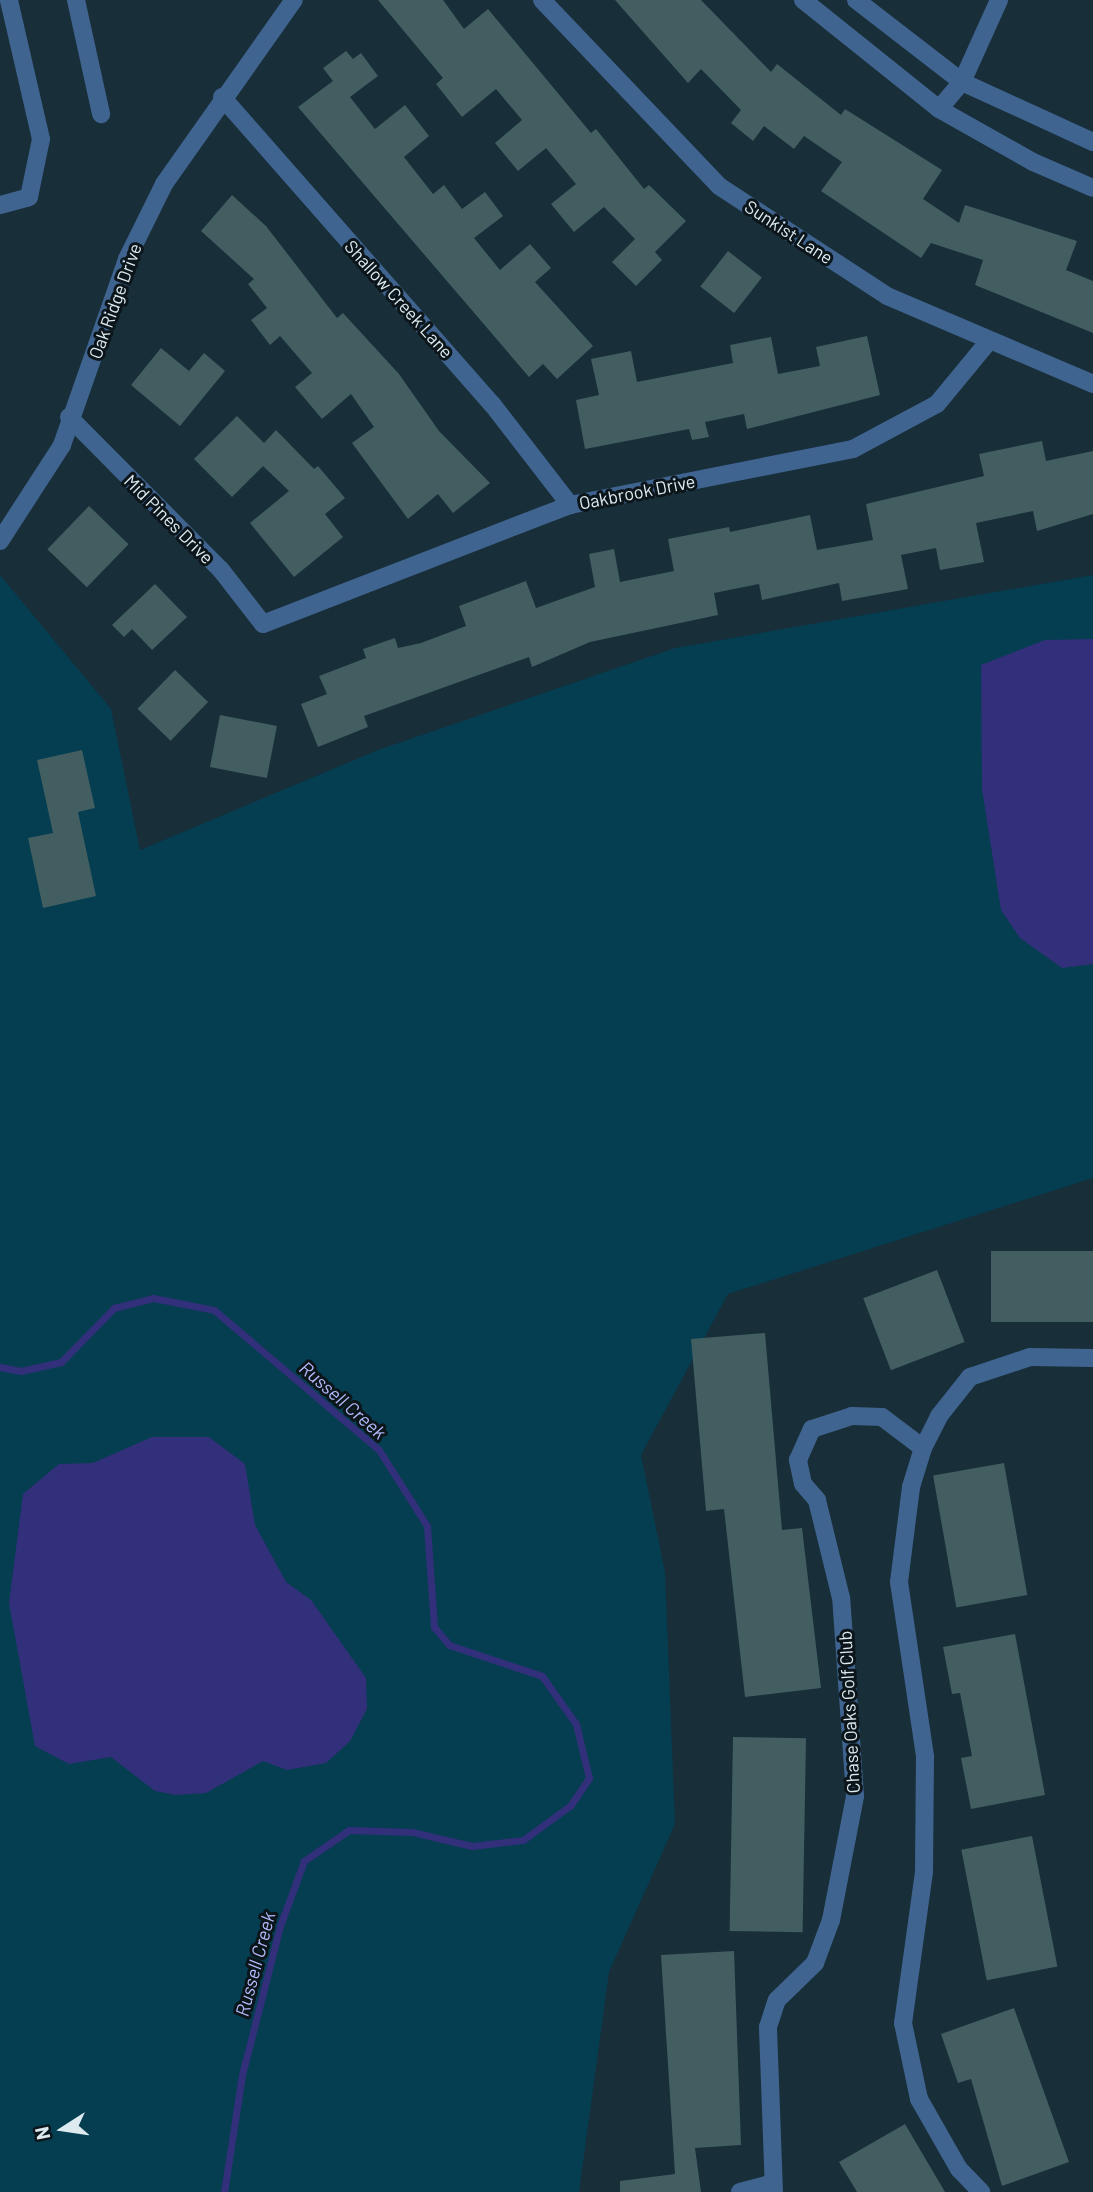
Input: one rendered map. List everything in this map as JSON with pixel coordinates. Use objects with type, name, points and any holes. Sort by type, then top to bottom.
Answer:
[{"type":"street","points":[[0,205],[29,197],[41,139],[9,0]]},
{"type":"street","points":[[76,0],[101,114]]},
{"type":"street","name":"Oak Ridge Drive","points":[[0,541],[62,445],[69,417],[96,358],[127,258],[164,184],[222,97],[294,0]]},
{"type":"street","name":"Sunkist Lane","points":[[541,0],[719,186],[887,296],[1093,384]]},
{"type":"street","points":[[803,0],[939,109],[1033,162],[1093,188]]},
{"type":"street","points":[[856,0],[962,82],[1093,142]]},
{"type":"street","points":[[939,109],[962,82],[999,0]]},
{"type":"street","name":"Shallow Creek Lane","points":[[222,97],[492,404],[570,505]]},
{"type":"street","name":"Oakbrook Drive","points":[[264,625],[570,505],[853,449],[937,404],[989,341]]},
{"type":"street","name":"Mid Pines Drive","points":[[69,417],[221,570],[264,625]]},
{"type":"street","points":[[981,2192],[959,2169],[919,2099],[903,2023],[924,1872],[925,1756],[899,1582],[911,1487],[923,1448],[939,1416],[970,1377],[1030,1357],[1093,1358]]},
{"type":"street","name":"Chase Oaks Golf Club","points":[[774,2187],[768,2027],[777,2000],[815,1963],[845,1867],[855,1797],[841,1598],[817,1500],[803,1484],[798,1460],[812,1429],[852,1416],[882,1418],[923,1448]]},
{"type":"street","points":[[740,2192],[774,2187]]},
{"type":"shaded area","points":[[0,575],[111,709],[140,850],[378,750],[675,648],[1093,575],[1093,1178],[728,1294],[641,1455],[665,1572],[675,1824],[609,1972],[579,2192],[0,2192]]},
{"type":"shaded area","points":[[1093,639],[1093,964],[1062,968],[1020,938],[1001,910],[982,789],[981,665],[1045,640]]},
{"type":"shaded area","points":[[152,1437],[209,1437],[245,1464],[255,1525],[286,1582],[311,1600],[366,1678],[367,1709],[350,1741],[326,1763],[287,1770],[263,1761],[206,1793],[176,1795],[155,1791],[111,1757],[69,1764],[35,1746],[9,1603],[23,1494],[59,1464],[93,1463]]},
{"type":"building","points":[[378,0],[443,0],[464,29],[488,9],[591,133],[596,129],[644,189],[649,185],[686,221],[655,252],[662,260],[636,286],[612,262],[635,239],[604,207],[574,232],[551,204],[576,184],[546,148],[518,171],[495,143],[522,120],[496,89],[462,117],[436,84],[443,78]]},
{"type":"building","points":[[615,0],[701,0],[771,72],[777,64],[841,115],[845,109],[942,170],[923,199],[959,223],[965,205],[1077,241],[1066,270],[1093,281],[1093,333],[975,285],[983,260],[931,243],[921,258],[821,191],[842,162],[804,136],[794,149],[764,126],[753,141],[731,123],[741,110],[701,69],[688,83]]},
{"type":"building","points":[[346,51],[353,59],[361,53],[378,76],[350,97],[375,129],[405,105],[429,136],[404,157],[433,194],[444,185],[462,209],[485,192],[503,216],[474,238],[500,270],[530,244],[551,268],[535,282],[593,346],[557,379],[543,364],[529,377],[298,107],[333,81],[323,68]]},
{"type":"building","points":[[232,195],[266,226],[337,318],[343,313],[399,374],[439,431],[490,483],[453,513],[438,494],[408,519],[352,443],[374,427],[351,394],[322,419],[295,387],[312,373],[280,336],[270,345],[251,320],[267,308],[248,284],[254,279],[201,231]]},
{"type":"building","points":[[728,251],[762,277],[734,313],[700,286]]},
{"type":"building","points":[[867,336],[880,395],[747,429],[744,414],[705,422],[709,437],[692,440],[689,429],[585,449],[576,400],[599,395],[591,359],[631,351],[637,382],[733,363],[730,345],[771,337],[778,374],[820,366],[816,347]]},
{"type":"building","points":[[161,348],[189,371],[204,353],[225,371],[180,426],[131,385]]},
{"type":"building","points":[[237,416],[264,443],[276,430],[314,469],[318,466],[345,498],[325,514],[343,537],[294,577],[250,523],[289,491],[263,466],[232,497],[194,459]]},
{"type":"building","points":[[1042,441],[1046,461],[1093,451],[1093,514],[1037,531],[1033,511],[976,523],[984,562],[940,570],[936,548],[901,555],[908,589],[842,601],[839,583],[762,600],[759,584],[714,593],[718,615],[590,642],[532,667],[529,657],[364,716],[368,727],[318,747],[301,704],[327,694],[319,676],[366,658],[363,649],[395,638],[398,648],[421,643],[466,626],[459,606],[526,581],[536,608],[595,587],[589,554],[614,549],[620,582],[674,571],[668,539],[729,527],[730,532],[810,515],[817,550],[873,540],[866,504],[984,476],[979,454]]},
{"type":"building","points":[[89,506],[129,544],[87,587],[47,549]]},
{"type":"building","points":[[155,584],[187,617],[152,650],[132,629],[124,637],[112,625]]},
{"type":"building","points":[[175,670],[208,702],[171,741],[137,709]]},
{"type":"building","points":[[220,715],[277,726],[267,778],[210,767]]},
{"type":"building","points":[[82,750],[95,808],[78,812],[96,896],[43,908],[28,838],[53,833],[37,760]]},
{"type":"building","points":[[991,1251],[1093,1251],[1093,1322],[991,1322]]},
{"type":"building","points":[[937,1270],[965,1342],[891,1370],[863,1298]]},
{"type":"building","points":[[765,1333],[782,1530],[802,1528],[821,1688],[745,1697],[724,1509],[706,1511],[691,1339]]},
{"type":"building","points":[[1004,1463],[1027,1595],[956,1607],[933,1476]]},
{"type":"building","points":[[1015,1634],[1045,1795],[971,1809],[961,1758],[972,1756],[960,1693],[952,1694],[943,1647]]},
{"type":"building","points":[[733,1737],[806,1738],[803,1932],[730,1931]]},
{"type":"building","points":[[1032,1836],[1057,1967],[987,1980],[961,1850]]},
{"type":"building","points":[[734,1951],[741,2145],[695,2148],[701,2192],[620,2192],[620,2181],[675,2174],[661,1955]]},
{"type":"building","points":[[1014,2008],[1069,2162],[1002,2186],[971,2079],[958,2083],[941,2034]]},
{"type":"building","points":[[905,2124],[945,2192],[857,2192],[839,2162]]},
{"type":"waterway","name":"Russell Creek","points":[[0,1367],[21,1371],[61,1362],[114,1308],[153,1298],[214,1310],[379,1450],[427,1526],[434,1627],[449,1645],[542,1676],[576,1724],[589,1778],[571,1805],[523,1840],[472,1846],[412,1832],[349,1830],[304,1861],[280,1926],[242,2075],[224,2192]]}]
